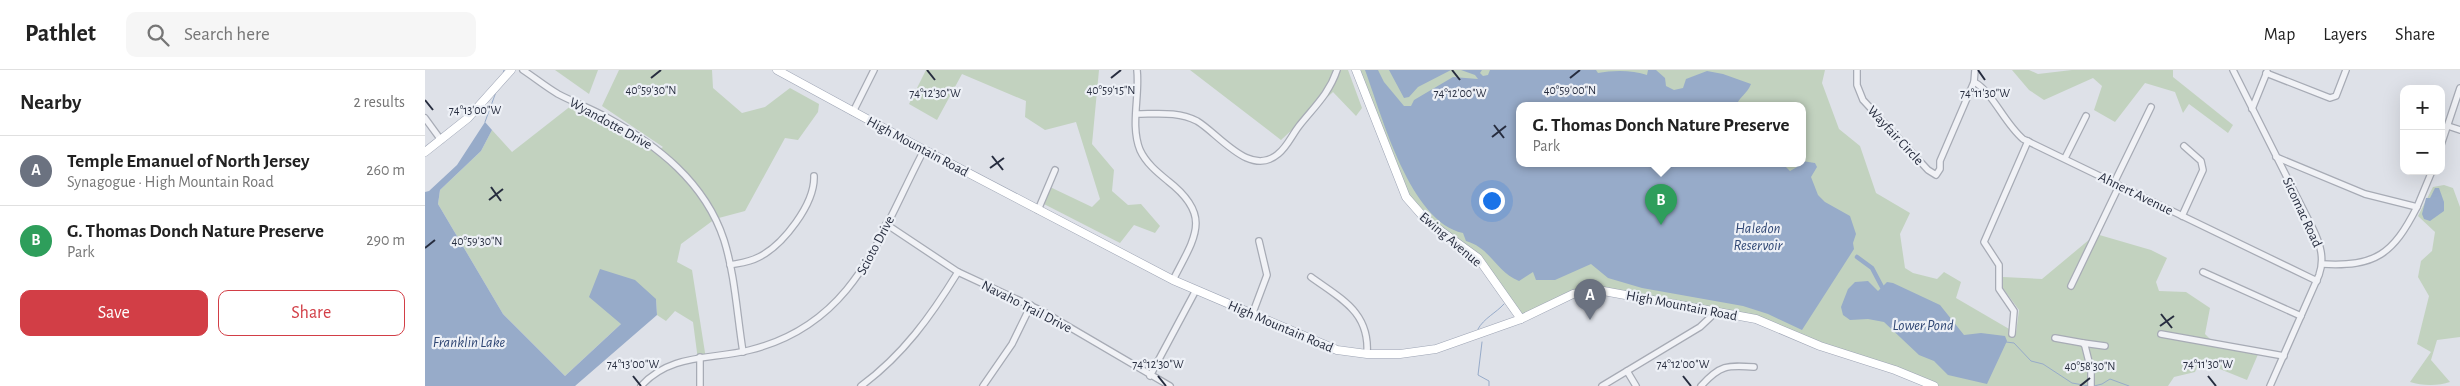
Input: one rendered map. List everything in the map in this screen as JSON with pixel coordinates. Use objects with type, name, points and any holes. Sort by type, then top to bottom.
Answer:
[{"type":"main road","name":"High Mountain Road","points":[[777,70],[1173,280],[1327,347],[1367,354],[1400,354],[1436,349],[1521,319],[1573,294],[1590,290],[1605,290],[1765,322],[1820,346],[1895,370],[1934,386]]},
{"type":"main road","name":"Ewing Avenue","points":[[1356,70],[1406,197],[1427,221],[1478,258],[1521,319]]},
{"type":"main road","points":[[425,152],[468,118],[508,73]]},
{"type":"street","name":"Wyandotte Drive","points":[[523,70],[557,93],[605,116],[636,135],[657,149],[688,175],[715,218],[724,241],[730,265],[743,352]]},
{"type":"street","points":[[853,112],[874,70]]},
{"type":"street","points":[[1137,70],[1136,134],[1142,154],[1151,166],[1186,196],[1195,214],[1195,234],[1173,280]]},
{"type":"street","points":[[1136,114],[1171,114],[1188,117],[1203,125],[1244,156],[1263,161],[1274,157],[1282,150],[1303,121],[1323,99],[1337,70]]},
{"type":"street","name":"Wayfair Circle","points":[[1857,70],[1857,85],[1863,100],[1928,170],[1936,175],[1940,169],[1940,161],[1974,82],[1975,70]]},
{"type":"street","name":"Sicomac Road","points":[[2233,70],[2319,243],[2322,264],[2317,281],[2270,386]]},
{"type":"street","points":[[2252,108],[2267,72],[2330,98],[2335,96],[2346,70]]},
{"type":"street","name":"Ahnert Avenue","points":[[1974,82],[1984,88],[2010,128],[2028,141],[2317,281]]},
{"type":"street","points":[[2445,134],[2460,88]]},
{"type":"street","points":[[2071,286],[2151,107]]},
{"type":"street","points":[[2065,158],[2086,116]]},
{"type":"street","points":[[425,118],[441,140]]},
{"type":"street","points":[[2448,126],[2460,130]]},
{"type":"street","points":[[2012,334],[2014,311],[1999,289],[1999,265],[1983,242],[2028,141]]},
{"type":"street","points":[[2182,216],[2203,170],[2201,162],[2184,146]]},
{"type":"street","name":"Scioto Drive","points":[[641,386],[664,368],[680,361],[743,352],[791,335],[814,321],[835,304],[861,272],[882,238],[886,224],[925,150]]},
{"type":"street","points":[[2276,157],[2371,196],[2417,207]]},
{"type":"street","points":[[1038,210],[1055,170]]},
{"type":"street","points":[[2322,264],[2351,265],[2379,255],[2401,236],[2417,207],[2430,175]]},
{"type":"street","points":[[730,265],[746,262],[761,256],[783,238],[811,195],[814,176]]},
{"type":"street","name":"Navaho Trail Drive","points":[[886,224],[958,272],[1031,305],[1170,386]]},
{"type":"street","points":[[1252,315],[1267,275],[1259,241]]},
{"type":"street","points":[[861,386],[896,356],[917,334],[958,272]]},
{"type":"street","points":[[2203,272],[2301,316]]},
{"type":"street","points":[[1311,276],[1350,306],[1360,318],[1367,336],[1367,354]]},
{"type":"street","points":[[1150,376],[1196,290]]},
{"type":"street","points":[[983,386],[1012,344],[1031,305]]},
{"type":"street","points":[[1602,386],[1700,326],[1717,311]]},
{"type":"street","points":[[2161,334],[2284,356]]},
{"type":"street","points":[[2055,338],[2105,346]]},
{"type":"street","points":[[2083,343],[2091,370],[2091,385]]},
{"type":"street","points":[[700,357],[701,386]]},
{"type":"street","points":[[1701,386],[1715,372],[1726,366],[1754,367]]},
{"type":"street","points":[[1627,371],[1636,386]]},
{"type":"green space","points":[[555,70],[598,70],[589,94]]},
{"type":"green space","points":[[619,70],[712,70],[713,88],[742,113],[765,107],[790,88],[819,104],[818,112],[798,140],[785,138],[745,211],[715,219],[681,244],[677,262],[692,270],[706,359],[698,360],[693,322],[675,311],[666,321],[657,315],[656,299],[622,323],[565,376],[503,314],[438,204],[440,190],[481,151],[492,130],[512,152],[572,105],[655,152],[663,147],[602,106]]},
{"type":"green space","points":[[926,70],[1099,70],[1092,144],[1114,170],[1112,191],[1128,205],[1141,204],[1160,226],[1155,233],[1134,225],[1120,243],[1042,203],[1050,187],[1092,207],[1100,199],[1076,122],[1045,130],[1025,117],[1026,101],[962,74],[937,120],[909,104]]},
{"type":"green space","points":[[1190,70],[1348,70],[1362,108],[1356,116],[1333,92],[1281,140]]},
{"type":"green space","points":[[1356,70],[1825,70],[1822,83],[1839,129],[1860,146],[1876,193],[1910,213],[1900,234],[1905,268],[1913,273],[1937,279],[1944,272],[1961,282],[1956,298],[2016,333],[2019,310],[2002,287],[2003,277],[2042,279],[2096,234],[2151,250],[2167,258],[2156,282],[2159,291],[2186,292],[2210,308],[2205,334],[2213,342],[2259,352],[2247,380],[2200,361],[2195,372],[2174,377],[2168,386],[1934,386],[1775,326],[1590,290],[1521,319],[1483,264],[1411,204]]},
{"type":"green space","points":[[2012,70],[2029,70],[2038,74],[2072,70],[2173,70],[2173,77],[2233,125],[2228,133],[2189,104],[2183,113],[2175,92],[2145,83],[2115,122],[2094,110],[2102,86],[2093,78],[2044,100],[2029,90]]},
{"type":"green space","points":[[2444,185],[2453,188],[2460,207],[2460,337],[2437,340],[2431,360],[2450,382],[2425,385],[2410,382],[2431,352],[2417,344],[2429,296],[2418,277],[2421,261],[2432,251],[2435,232],[2418,216],[2433,187]]},
{"type":"water","name":"Haledon Reservoir","points":[[1365,70],[1378,70],[1384,82],[1404,106],[1411,106],[1414,100],[1453,77],[1478,79],[1475,75],[1461,70],[1482,70],[1480,73],[1483,76],[1488,75],[1490,70],[1596,70],[1598,73],[1623,71],[1647,75],[1648,70],[1656,70],[1665,78],[1666,86],[1674,90],[1683,88],[1686,79],[1707,71],[1723,74],[1751,84],[1738,102],[1516,102],[1516,167],[1786,167],[1790,171],[1797,167],[1806,167],[1806,162],[1815,163],[1817,167],[1811,177],[1818,195],[1825,202],[1850,216],[1856,234],[1853,243],[1854,249],[1802,330],[1768,314],[1743,306],[1642,288],[1608,278],[1591,264],[1555,280],[1536,280],[1533,272],[1519,281],[1505,272],[1482,249],[1466,241],[1463,233],[1444,225],[1428,209],[1413,189],[1390,139]]},
{"type":"water","points":[[1389,70],[1451,70],[1418,87],[1409,97],[1404,98]]},
{"type":"water","name":"Franklin Lake","points":[[485,122],[492,130],[481,151],[440,190],[438,204],[503,314],[565,376],[621,324],[589,297],[600,269],[635,280],[656,299],[657,315],[575,386],[425,386],[425,192],[429,191],[457,165]]},
{"type":"water","points":[[2435,188],[2439,188],[2444,202],[2444,211],[2430,221],[2424,219],[2422,214],[2426,198],[2430,198]]},
{"type":"water","name":"Lower Pond","points":[[1868,281],[1878,291],[1887,282],[1893,283],[1940,305],[1964,335],[1981,333],[2005,336],[2007,341],[1987,384],[1948,375],[1934,361],[1919,355],[1884,322],[1868,319],[1850,320],[1843,315],[1841,307],[1848,289],[1855,282]]},
{"type":"waterway","points":[[503,74],[504,70]]},
{"type":"waterway","points":[[485,122],[496,92]]},
{"type":"waterway","points":[[1857,257],[1872,268],[1882,287]]},
{"type":"waterway","points":[[1478,329],[1483,322],[1504,304]]},
{"type":"waterway","points":[[1482,342],[1478,375],[1489,381],[1489,386]]},
{"type":"waterway","points":[[2006,342],[2014,343],[2031,361],[2043,364],[2072,383],[2089,386]]},
{"type":"waterway","points":[[2094,386],[2110,379],[2129,386]]},
{"type":"place","name":"G. Thomas Donch Nature Preserve","points":[[1661,225]]},
{"type":"place","name":"Temple Emanuel of North Jersey","points":[[1590,320]]}]
